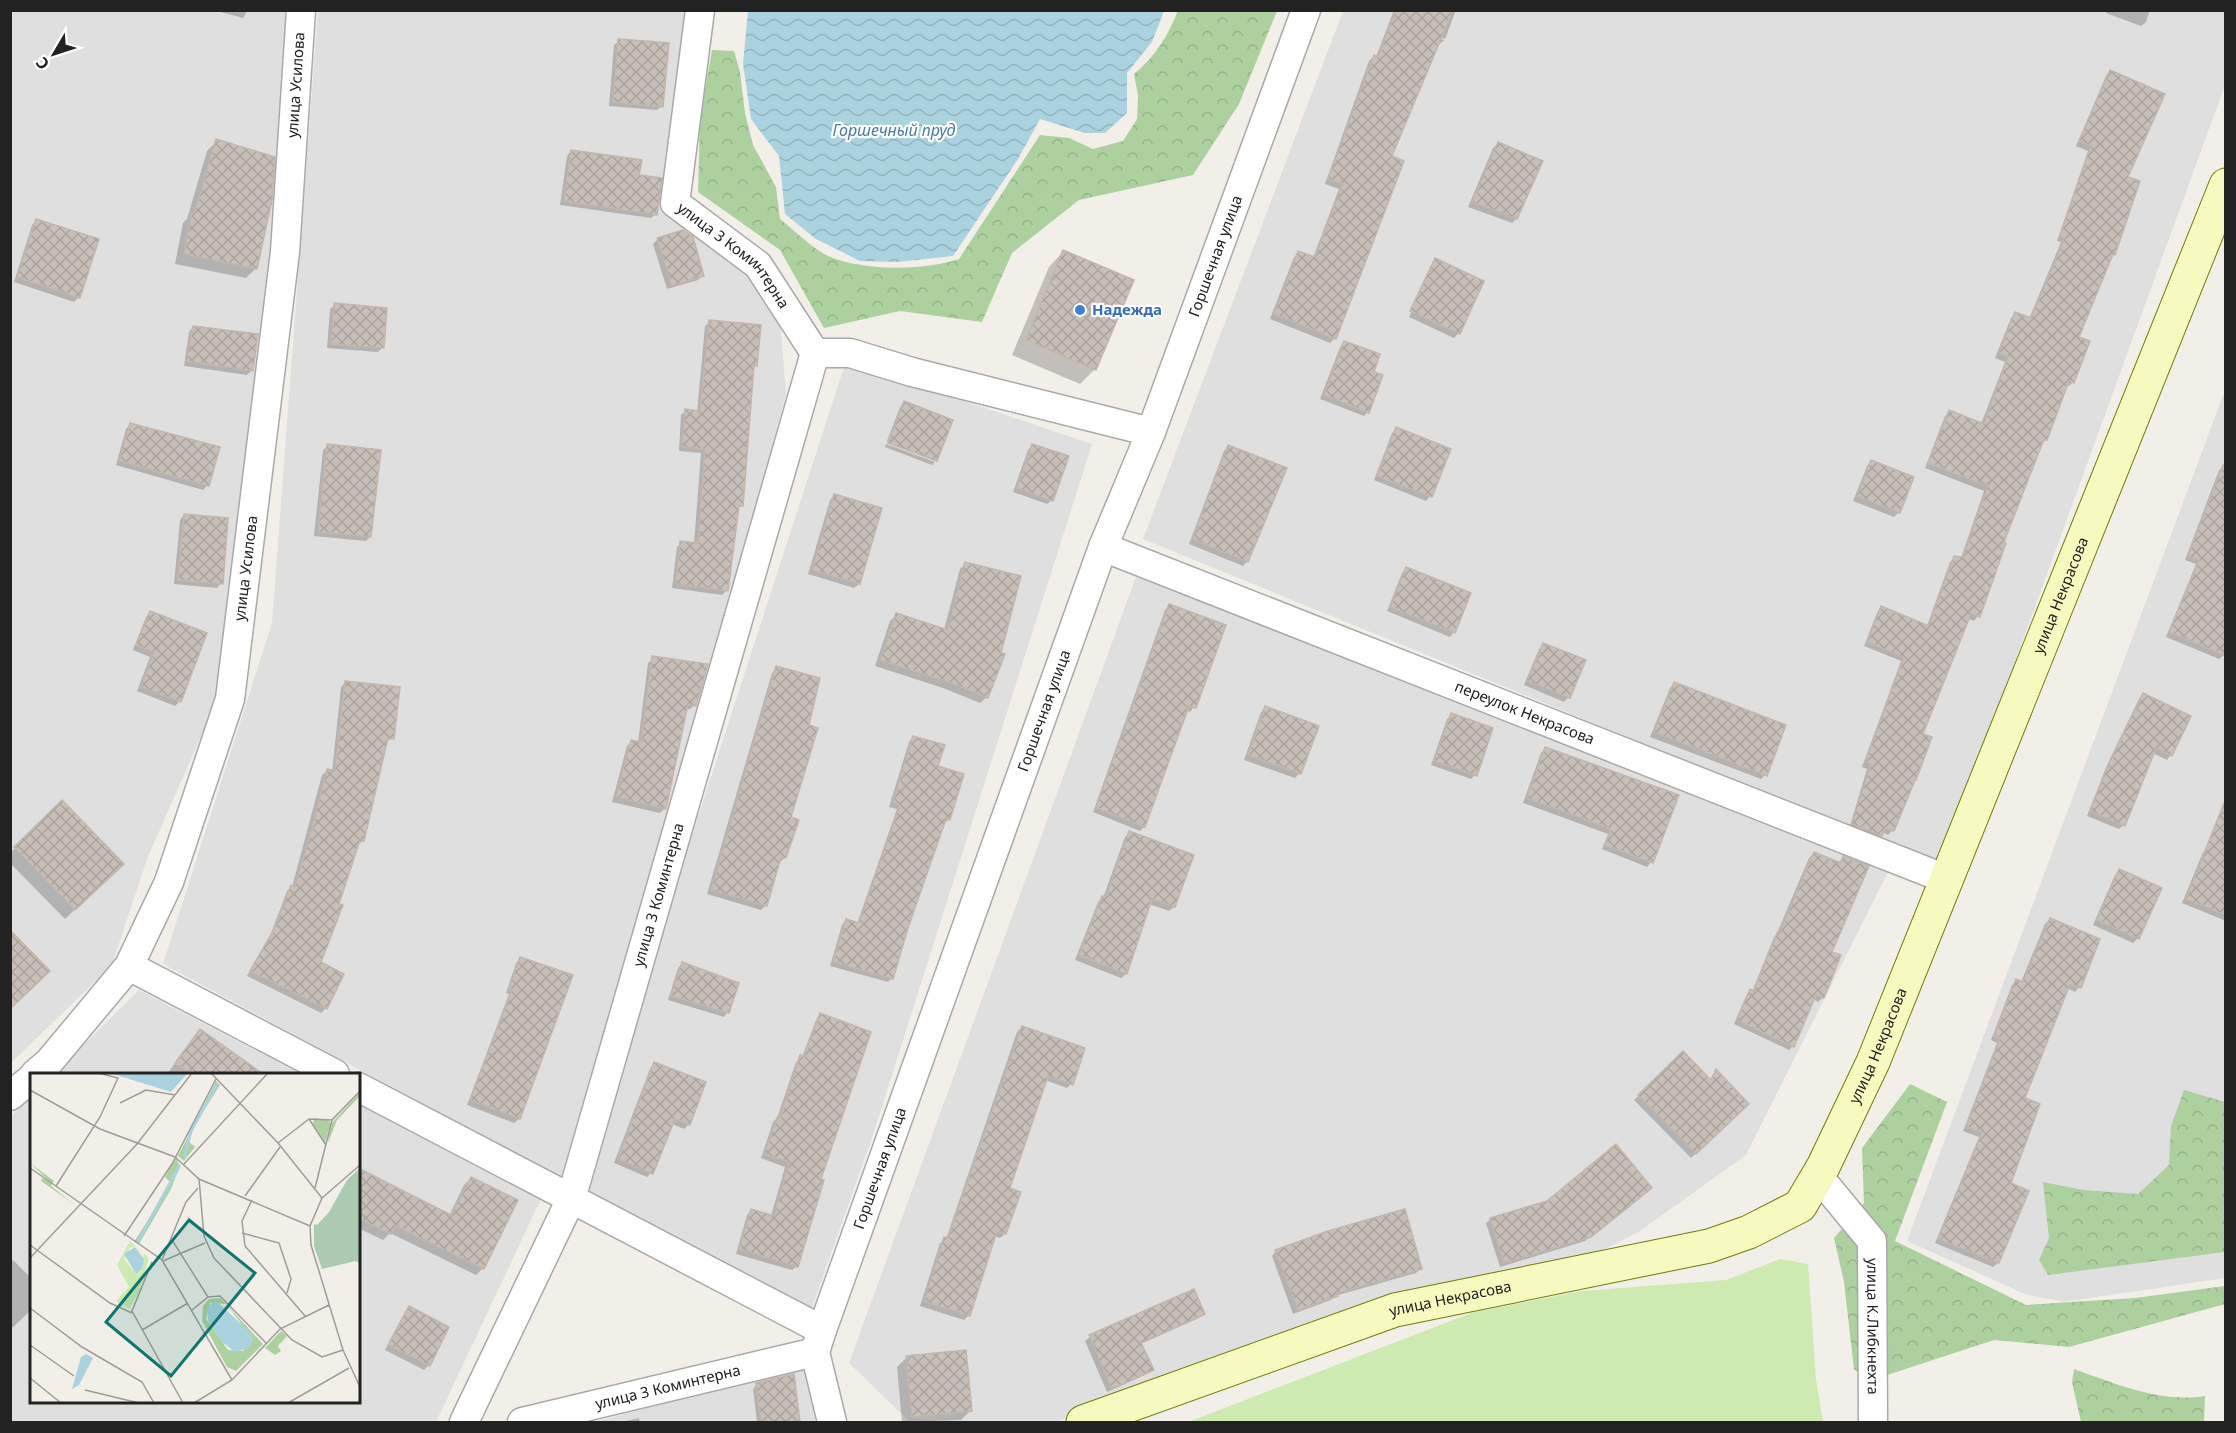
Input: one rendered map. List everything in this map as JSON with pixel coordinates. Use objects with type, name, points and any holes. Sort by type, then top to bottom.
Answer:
[{"type":"street","name":"улица Усилова","points":[[36,1073],[49,1062],[129,966],[169,882],[230,699],[285,252],[301,10]]},
{"type":"street","name":"улица 3 Коминтерна","points":[[464,1422],[571,1199],[815,353],[758,265],[675,203],[700,10]]},
{"type":"street","name":"Горшечная улица","points":[[819,1341],[1103,547],[1151,432],[1306,10]]},
{"type":"street","name":"улица Некрасова","points":[[1083,1422],[1395,1310],[1709,1246],[1749,1232],[1800,1206],[1818,1176],[1874,1062],[2226,185]]},
{"type":"street","points":[[815,353],[850,352],[912,372],[1151,432]]},
{"type":"street","name":"переулок Некрасова","points":[[1103,547],[1946,879]]},
{"type":"street","points":[[129,966],[333,1073]]},
{"type":"street","points":[[10,1096],[30,1080]]},
{"type":"street","points":[[360,1088],[571,1199],[819,1341],[835,1421]]},
{"type":"street","name":"улица К.Либкнехта","points":[[1818,1176],[1872,1241],[1873,1422]]},
{"type":"street","name":"улица 3 Коминтерна","points":[[522,1422],[819,1341]]},
{"type":"shaded area","points":[[11,11],[288,11],[283,119],[270,270],[221,691],[147,859],[112,965],[11,1063]]},
{"type":"shaded area","points":[[318,11],[694,11],[670,207],[720,245],[780,317],[786,395],[644,907],[561,1178],[163,964],[272,623]]},
{"type":"shaded area","points":[[1343,11],[2225,11],[2225,85],[1941,865],[1143,539]]},
{"type":"shaded area","points":[[846,361],[1092,444],[873,1135],[811,1310],[585,1192],[661,931]]},
{"type":"shaded area","points":[[2225,390],[2225,1278],[2063,1302],[2025,1294],[1907,1241]]},
{"type":"shaded area","points":[[1136,577],[1891,866],[1746,1155],[1640,1231],[1603,1250],[1400,1295],[1056,1422],[910,1422],[849,1363]]},
{"type":"shaded area","points":[[139,990],[299,1073],[55,1073]]},
{"type":"shaded area","points":[[30,1098],[30,1403],[360,1403],[360,1105],[541,1199],[436,1422],[11,1422],[10,1117]]},
{"type":"shaded area","points":[[806,1364],[815,1422],[596,1422]]},
{"type":"green space","points":[[1178,10],[1277,11],[1239,104],[1193,175],[1079,200],[1012,253],[982,322],[900,311],[824,328],[780,250],[698,192],[700,119],[712,50],[734,51],[753,145],[776,187],[780,219],[822,253],[842,261],[893,268],[928,266],[959,259],[1040,135],[1069,138],[1093,149],[1123,141],[1137,119],[1138,96],[1134,74],[1160,45]]},
{"type":"green space","points":[[1910,1084],[1947,1102],[1895,1241],[2026,1305],[2135,1298],[2225,1286],[2225,1304],[2069,1347],[1994,1340],[1869,1381],[1854,1369],[1844,1282],[1834,1238],[1864,1203],[1862,1148]]},
{"type":"green space","points":[[2184,1090],[2225,1102],[2225,1252],[2048,1275],[2039,1260],[2049,1238],[2043,1182],[2083,1190],[2138,1194],[2169,1165],[2171,1126]]},
{"type":"green space","points":[[1780,1259],[1808,1264],[1816,1379],[1823,1422],[1188,1422],[1474,1312],[1582,1291],[1726,1280]]},
{"type":"green space","points":[[2074,1369],[2138,1391],[2171,1397],[2205,1396],[2204,1422],[2081,1422],[2072,1382]]},
{"type":"water","name":"Горшечный пруд","points":[[748,10],[1164,11],[1152,42],[1127,73],[1127,113],[1105,133],[1085,133],[1040,119],[1018,159],[953,256],[897,262],[860,261],[816,239],[785,214],[779,156],[751,119],[743,64]]},
{"type":"building","points":[[1396,10],[1453,10],[1392,156],[1404,161],[1336,339],[1274,314],[1298,251],[1315,257],[1343,184],[1328,179],[1374,55],[1378,57]]},
{"type":"building","points":[[618,39],[669,43],[663,107],[613,102]]},
{"type":"building","points":[[2110,70],[2165,94],[2128,177],[2140,181],[2115,255],[2113,254],[2079,337],[2090,341],[2074,383],[2069,381],[2047,440],[2044,439],[2004,542],[2006,543],[1980,617],[1971,614],[1923,734],[1932,737],[1916,780],[1894,831],[1885,828],[1882,836],[1852,824],[1871,764],[1865,762],[1904,657],[1867,642],[1881,606],[1929,626],[1954,556],[1963,557],[1988,486],[1928,463],[1949,410],[1984,424],[2008,357],[1999,353],[2015,312],[2031,318],[2065,238],[2060,236],[2091,146],[2079,141]]},
{"type":"building","points":[[216,139],[275,157],[272,200],[257,269],[184,254],[192,212],[195,212]]},
{"type":"building","points":[[1498,142],[1543,161],[1517,219],[1472,202]]},
{"type":"building","points":[[571,150],[642,160],[639,175],[662,178],[657,215],[564,201]]},
{"type":"building","points":[[36,219],[99,239],[80,298],[17,277]]},
{"type":"building","points":[[683,230],[693,237],[704,276],[672,286],[657,238]]},
{"type":"building","name":"Надежда","points":[[1063,250],[1134,280],[1096,370],[1026,340]]},
{"type":"building","points":[[1435,258],[1484,281],[1460,334],[1410,311]]},
{"type":"building","points":[[334,303],[387,308],[384,348],[331,344]]},
{"type":"building","points":[[709,320],[761,325],[757,366],[754,365],[743,506],[739,506],[728,591],[676,584],[680,541],[698,543],[705,449],[682,447],[685,409],[700,411]]},
{"type":"building","points":[[193,326],[258,334],[253,371],[187,361]]},
{"type":"building","points":[[1344,341],[1380,354],[1374,372],[1383,375],[1369,413],[1324,395]]},
{"type":"building","points":[[904,401],[953,420],[937,461],[888,443]]},
{"type":"building","points":[[130,423],[220,447],[209,486],[119,461]]},
{"type":"building","points":[[1396,427],[1451,449],[1432,497],[1377,476]]},
{"type":"building","points":[[327,444],[381,450],[371,537],[318,532]]},
{"type":"building","points":[[1032,444],[1069,456],[1053,501],[1017,488]]},
{"type":"building","points":[[1228,445],[1287,468],[1248,562],[1192,539]]},
{"type":"building","points":[[1871,460],[1914,477],[1900,513],[1857,496]]},
{"type":"building","points":[[2223,465],[2226,465],[2226,656],[2169,632],[2199,560],[2188,556]]},
{"type":"building","points":[[834,494],[882,508],[860,584],[812,570]]},
{"type":"building","points":[[184,514],[228,518],[223,584],[178,580]]},
{"type":"building","points":[[965,562],[1021,576],[1001,653],[1005,654],[988,698],[949,682],[880,660],[896,613],[948,630]]},
{"type":"building","points":[[1406,567],[1471,593],[1455,633],[1390,607]]},
{"type":"building","points":[[1169,604],[1226,625],[1196,708],[1189,706],[1145,827],[1096,808]]},
{"type":"building","points":[[150,611],[207,633],[181,702],[141,687],[154,652],[136,645]]},
{"type":"building","points":[[1543,643],[1586,660],[1570,698],[1527,681]]},
{"type":"building","points":[[652,656],[708,664],[696,706],[688,704],[666,809],[616,797],[631,740],[641,742]]},
{"type":"building","points":[[776,666],[820,678],[809,725],[818,728],[791,817],[799,820],[786,858],[781,857],[767,906],[711,890]]},
{"type":"building","points":[[345,681],[400,687],[394,739],[388,738],[364,841],[360,840],[339,904],[343,905],[321,962],[344,974],[327,1009],[250,971],[274,929],[291,885],[295,887],[327,769],[335,771]]},
{"type":"building","points":[[1674,682],[1786,725],[1767,776],[1654,732]]},
{"type":"building","points":[[2143,693],[2191,716],[2172,756],[2156,748],[2125,826],[2090,811],[2111,759]]},
{"type":"building","points":[[1265,706],[1319,726],[1301,774],[1248,755]]},
{"type":"building","points":[[1451,713],[1493,728],[1477,776],[1434,761]]},
{"type":"building","points":[[913,736],[945,745],[938,766],[964,774],[950,820],[946,819],[908,928],[893,979],[833,962],[846,919],[859,923],[900,805],[893,802]]},
{"type":"building","points":[[1545,747],[1679,795],[1653,863],[1605,845],[1611,829],[1527,798]]},
{"type":"building","points":[[62,800],[124,864],[75,910],[14,847]]},
{"type":"building","points":[[2224,803],[2226,803],[2226,915],[2186,899]]},
{"type":"building","points":[[1129,831],[1194,855],[1175,907],[1152,899],[1127,974],[1079,955],[1102,896],[1106,897]]},
{"type":"building","points":[[1814,852],[1841,863],[1843,856],[1869,866],[1832,952],[1841,955],[1824,998],[1816,995],[1794,1047],[1737,1020],[1750,989],[1754,991]]},
{"type":"building","points":[[2119,869],[2162,888],[2139,939],[2097,920]]},
{"type":"building","points":[[2050,918],[2100,939],[2081,988],[2070,984],[2025,1098],[2040,1104],[2011,1183],[2029,1191],[1999,1263],[1938,1239],[1982,1133],[1966,1127],[2000,1038],[1994,1036],[2016,979],[2023,982]]},
{"type":"building","points":[[10,930],[50,971],[10,1009]]},
{"type":"building","points":[[520,957],[573,975],[520,1119],[470,1100],[512,990],[509,989]]},
{"type":"building","points":[[682,962],[739,983],[729,1013],[671,996]]},
{"type":"building","points":[[820,1013],[871,1032],[821,1179],[824,1180],[798,1267],[739,1249],[751,1209],[774,1216],[789,1162],[764,1154],[778,1116],[780,1117],[800,1055],[804,1056]]},
{"type":"building","points":[[1022,1026],[1085,1048],[1073,1085],[1048,1076],[1010,1188],[1021,1192],[1006,1234],[997,1231],[970,1316],[924,1301],[944,1237],[948,1238]]},
{"type":"building","points":[[200,1029],[262,1073],[190,1073],[175,1063]]},
{"type":"building","points":[[1683,1051],[1711,1080],[1716,1069],[1749,1104],[1696,1154],[1638,1095]]},
{"type":"building","points":[[654,1062],[706,1082],[690,1125],[675,1119],[653,1174],[618,1159]]},
{"type":"building","points":[[1616,1144],[1652,1188],[1591,1237],[1504,1263],[1490,1218],[1547,1201]]},
{"type":"building","points":[[360,1169],[451,1215],[471,1177],[518,1200],[484,1269],[396,1226],[391,1234],[360,1219]]},
{"type":"building","points":[[1405,1209],[1422,1269],[1337,1293],[1338,1296],[1298,1310],[1275,1250],[1328,1231]]},
{"type":"building","points":[[1194,1289],[1205,1314],[1141,1343],[1154,1370],[1112,1389],[1089,1335]]},
{"type":"building","points":[[409,1306],[449,1327],[430,1366],[388,1345]]},
{"type":"building","points":[[966,1350],[972,1411],[912,1417],[906,1356]]},
{"type":"building","points":[[794,1374],[800,1422],[761,1422],[756,1383]]},
{"type":"place","name":"Надежда","points":[[1080,310]]}]
